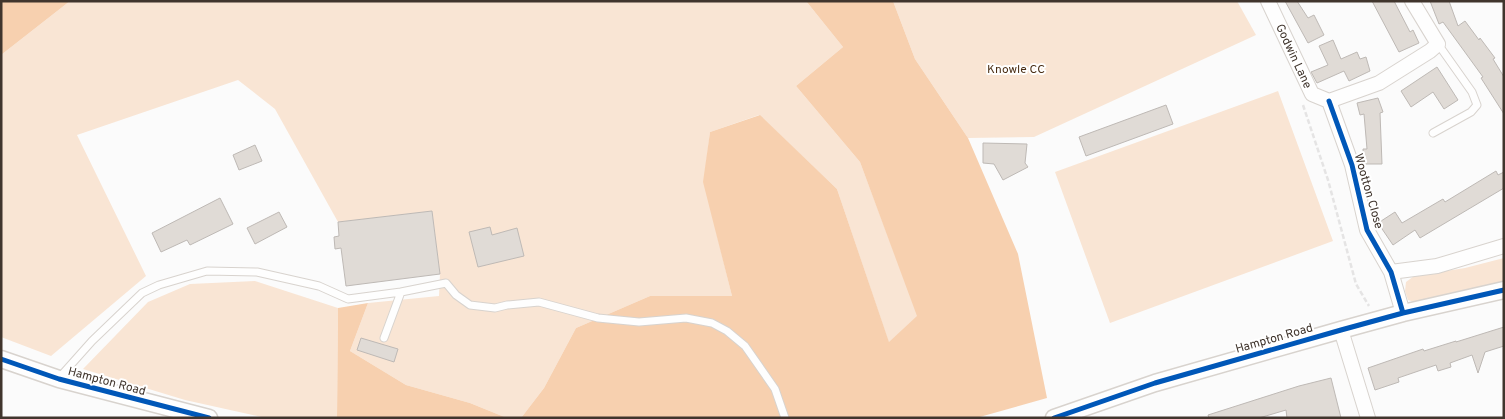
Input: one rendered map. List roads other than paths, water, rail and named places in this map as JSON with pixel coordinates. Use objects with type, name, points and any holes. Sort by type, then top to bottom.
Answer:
[{"type":"street","name":"Godwin Lane","points":[[1268,1],[1312,94],[1329,101]]},
{"type":"street","points":[[1329,101],[1379,84],[1438,44],[1412,1]]},
{"type":"street","name":"Wootton Close","points":[[1329,101],[1352,165],[1367,230],[1391,272],[1403,313]]},
{"type":"street","points":[[1391,272],[1437,266],[1504,246]]},
{"type":"street","name":"Hampton Road","points":[[1054,418],[1155,383],[1341,330],[1403,313],[1504,290]]},
{"type":"street","points":[[1341,330],[1368,418]]},
{"type":"street","name":"Hampton Road","points":[[1,359],[59,379],[209,418]]},
{"type":"lane","points":[[1433,133],[1471,112],[1477,105],[1472,92],[1438,44]]},
{"type":"lane","points":[[59,379],[92,341],[142,293],[159,285],[207,271],[257,272],[318,286],[348,298],[401,292],[446,284],[456,295],[470,305],[495,308],[538,302],[598,318],[639,322],[686,318],[712,323],[728,331],[745,346],[775,389],[785,418]]},
{"type":"lane","points":[[384,338],[401,292]]},
{"type":"park label","name":"Knowle CC","points":[[1016,69]]}]
